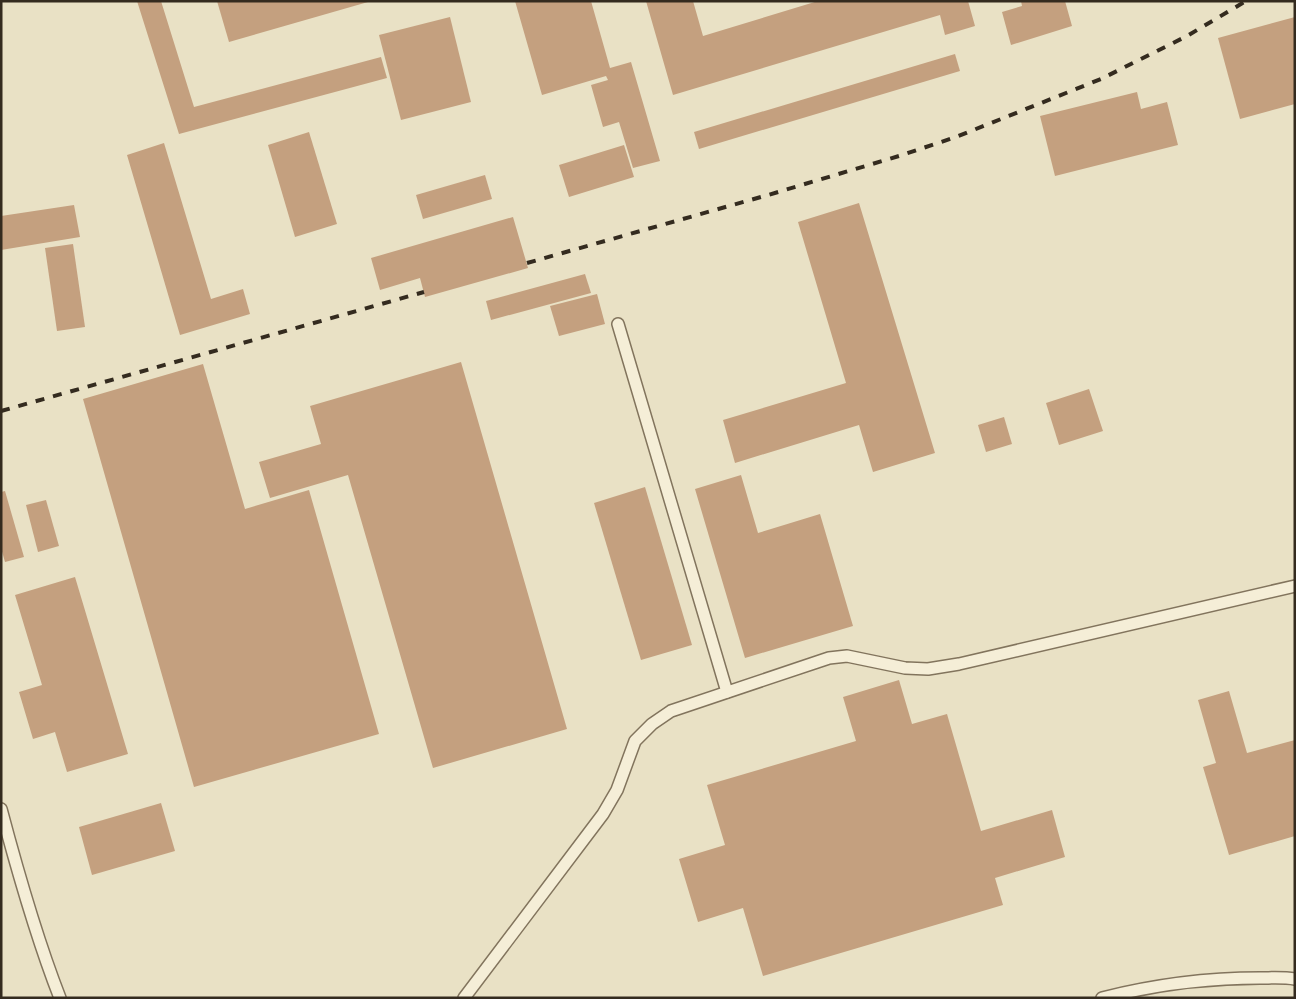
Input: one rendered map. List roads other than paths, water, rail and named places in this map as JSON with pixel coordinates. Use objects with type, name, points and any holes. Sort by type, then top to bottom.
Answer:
[{"type":"lane","points":[[618,324],[727,692]]},
{"type":"lane","points":[[464,998],[603,814],[617,790],[635,741],[652,724],[671,711],[829,658],[847,656],[905,668],[928,669],[960,664],[1295,586]]},
{"type":"lane","points":[[1,809],[48,968],[60,998]]},
{"type":"lane","points":[[1102,998],[1159,986],[1209,980],[1249,978],[1295,979]]},
{"type":"railway","points":[[527,263],[768,195],[956,137],[1101,79],[1187,36],[1246,1]]},
{"type":"railway","points":[[1,411],[424,292]]}]
